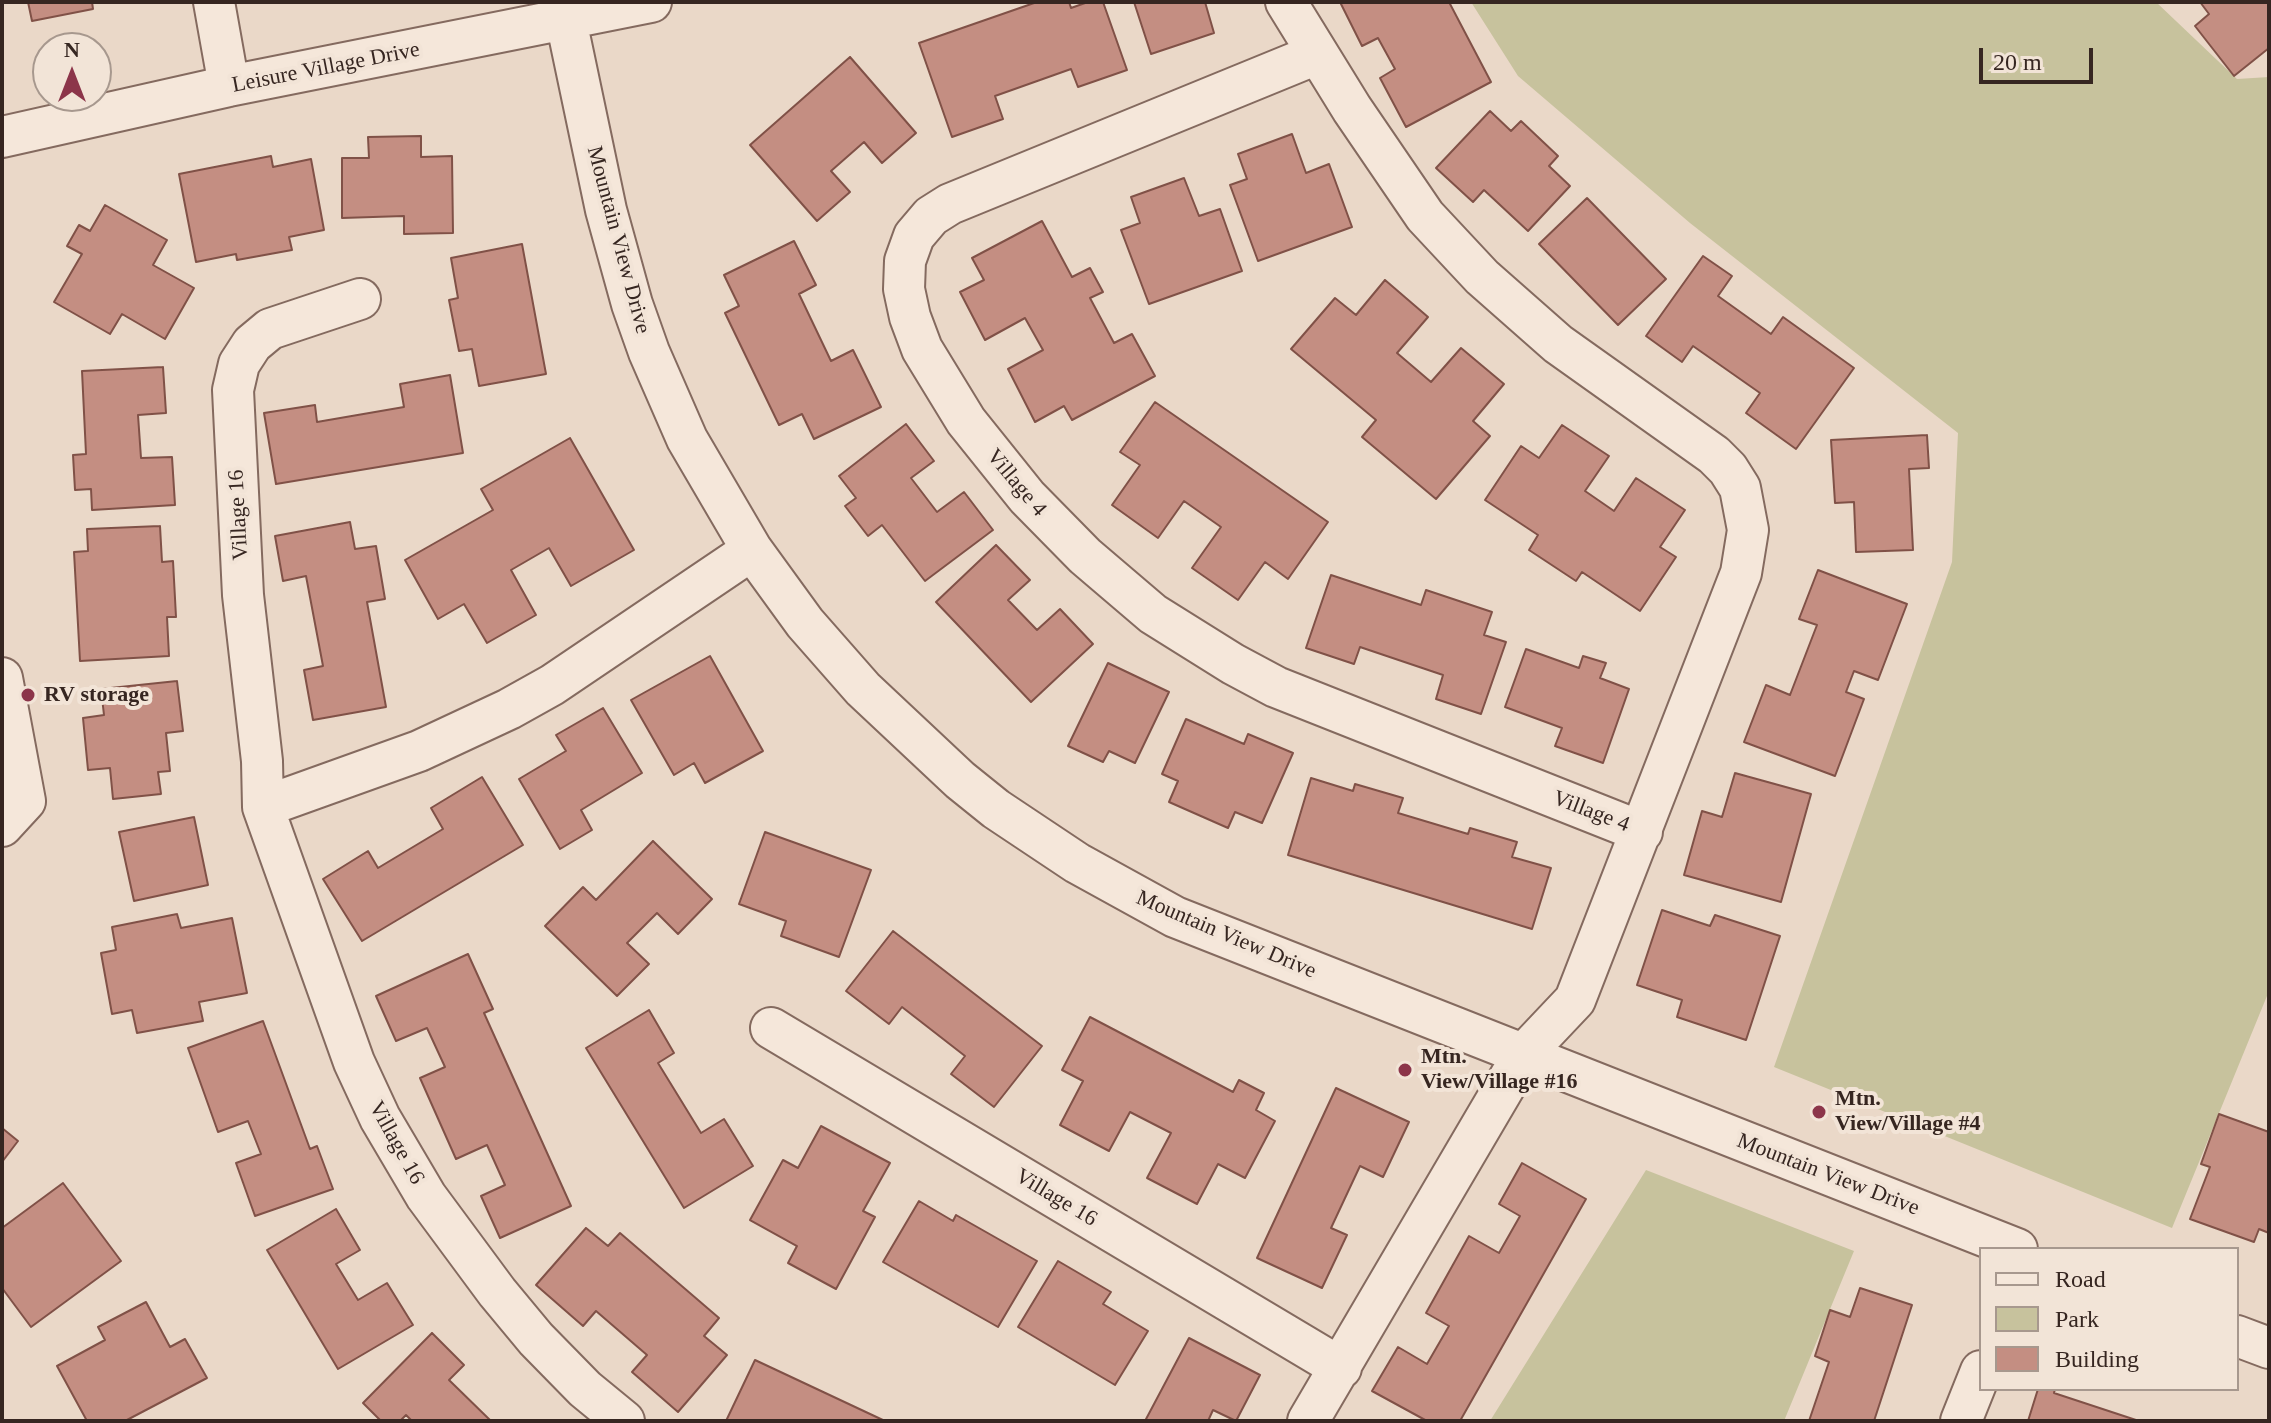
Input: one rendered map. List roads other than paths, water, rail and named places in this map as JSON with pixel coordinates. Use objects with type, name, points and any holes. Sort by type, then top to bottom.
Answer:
[{"type":"street","points":[[214,2],[229,86]]},
{"type":"street","name":"Leisure Village Drive","points":[[2,137],[229,86],[651,2]]},
{"type":"street","name":"Village 4","points":[[1286,2],[1425,216],[1482,277],[1558,344],[1714,455],[1740,488],[1748,530],[1741,573],[1642,832],[1575,1000],[1523,1055]]},
{"type":"street","name":"Mountain View Drive","points":[[566,20],[606,210],[632,304],[687,439],[752,550],[805,623],[863,689],[960,780],[1034,836],[1175,917],[2012,1247]]},
{"type":"street","name":"Village 4","points":[[1317,54],[964,198],[931,216],[914,236],[905,261],[904,289],[922,349],[966,421],[1027,497],[1085,556],[1153,614],[1276,687],[1642,832]]},
{"type":"street","name":"Village 16","points":[[360,299],[270,329],[252,344],[239,364],[233,390],[243,595],[262,761],[263,807],[354,1062],[380,1118],[426,1196],[497,1292],[536,1339],[585,1389],[624,1421]]},
{"type":"street","points":[[263,807],[419,751],[509,709],[552,685],[752,550]]},
{"type":"street","points":[[2,678],[25,801],[2,826]]},
{"type":"street","name":"Village 16","points":[[771,1028],[1341,1368]]},
{"type":"street","points":[[1308,1421],[1523,1055]]},
{"type":"street","points":[[2239,1337],[2269,1348]]},
{"type":"street","points":[[1961,1421],[1979,1376]]},
{"type":"place","name":"RV storage","points":[[28,695]]},
{"type":"place","name":"Mtn. View/Village #16","points":[[1405,1070]]},
{"type":"place","name":"Mtn. View/Village #4","points":[[1819,1112]]}]
